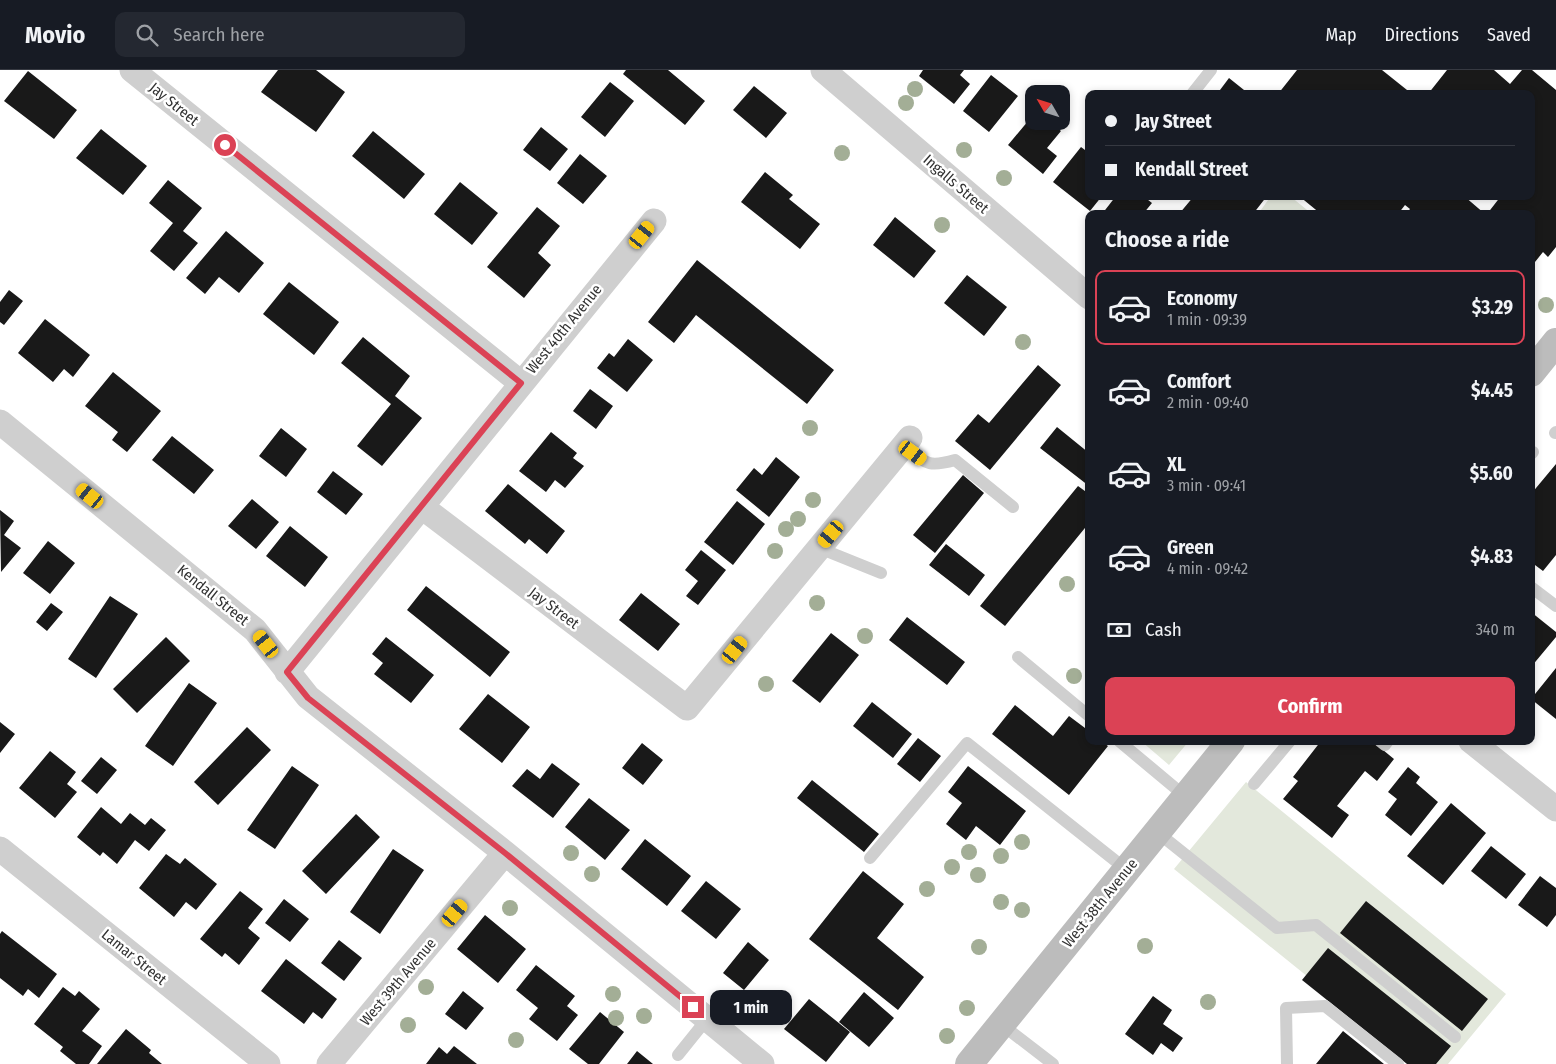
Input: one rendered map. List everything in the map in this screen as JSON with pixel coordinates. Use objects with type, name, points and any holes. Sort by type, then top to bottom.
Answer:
[{"type":"main road","points":[[1535,368],[1556,342]]},
{"type":"main road","name":"West 38th Avenue","points":[[968,1064],[1228,745]]},
{"type":"street","name":"Jay Street","points":[[132,70],[521,383]]},
{"type":"street","name":"Ingalls Street","points":[[823,70],[1085,294]]},
{"type":"street","name":"West 40th Avenue","points":[[287,672],[654,221]]},
{"type":"street","name":"Kendall Street","points":[[0,422],[255,630],[308,698],[505,853],[762,1064]]},
{"type":"street","points":[[819,548],[907,442]]},
{"type":"street","name":"Jay Street","points":[[422,507],[687,708],[819,548]]},
{"type":"street","points":[[1476,745],[1556,809]]},
{"type":"street","name":"Lamar Street","points":[[0,849],[268,1064]]},
{"type":"street","name":"West 39th Avenue","points":[[329,1064],[505,853]]},
{"type":"lane","points":[[1195,90],[1211,70]]},
{"type":"lane","points":[[907,442],[922,460],[936,466],[955,460],[1013,507]]},
{"type":"lane","points":[[819,548],[881,573]]},
{"type":"lane","points":[[1535,590],[1556,606]]},
{"type":"lane","points":[[1018,657],[1085,713]]},
{"type":"lane","points":[[870,858],[967,743],[1126,870]]},
{"type":"lane","points":[[1124,745],[1186,797]]},
{"type":"lane","points":[[1254,784],[1287,745]]},
{"type":"lane","points":[[1157,832],[1277,928],[1316,925],[1455,1037]]},
{"type":"lane","points":[[1289,1063],[1286,1008],[1326,1006],[1398,1064]]},
{"type":"lane","points":[[678,1055],[707,1019]]},
{"type":"lane","points":[[1001,1024],[1053,1064]]},
{"type":"shaded area","points":[[1268,200],[1295,200],[1307,210],[1261,210]]},
{"type":"shaded area","points":[[1146,745],[1186,745],[1169,765]]},
{"type":"shaded area","points":[[1246,782],[1506,994],[1448,1064],[1416,1064],[1174,869]]},
{"type":"building","points":[[278,70],[316,70],[345,92],[316,132],[261,92]]},
{"type":"building","points":[[626,70],[668,70],[705,101],[685,125],[623,74]]},
{"type":"building","points":[[923,70],[964,70],[960,75],[970,84],[954,104],[919,76]]},
{"type":"building","points":[[1297,70],[1382,70],[1407,90],[1281,90]]},
{"type":"building","points":[[1447,70],[1494,70],[1510,84],[1522,70],[1532,70],[1556,90],[1556,247],[1548,257],[1543,252],[1535,262],[1535,210],[1490,210],[1498,200],[1535,200],[1535,90],[1431,90]]},
{"type":"building","points":[[28,71],[77,110],[54,139],[4,101]]},
{"type":"building","points":[[991,75],[1018,96],[989,132],[963,111]]},
{"type":"building","points":[[1229,78],[1244,90],[1220,90]]},
{"type":"building","points":[[610,82],[634,101],[605,137],[581,117]]},
{"type":"building","points":[[754,86],[787,113],[766,138],[733,110]]},
{"type":"building","points":[[1025,125],[1025,130],[1061,131],[1047,148],[1057,156],[1043,174],[1008,145]]},
{"type":"building","points":[[541,127],[568,149],[550,171],[523,150]]},
{"type":"building","points":[[101,129],[147,166],[123,195],[76,158]]},
{"type":"building","points":[[373,131],[425,174],[404,199],[352,156]]},
{"type":"building","points":[[1081,147],[1085,150],[1085,200],[1099,200],[1089,210],[1053,182]]},
{"type":"building","points":[[580,154],[607,176],[583,204],[557,183]]},
{"type":"building","points":[[765,172],[793,195],[789,199],[820,224],[800,249],[741,202]]},
{"type":"building","points":[[168,180],[202,208],[183,231],[198,243],[174,271],[150,251],[173,223],[149,203]]},
{"type":"building","points":[[460,182],[498,213],[472,245],[434,214]]},
{"type":"building","points":[[1113,200],[1148,200],[1152,203],[1146,210],[1105,210]]},
{"type":"building","points":[[1191,200],[1264,200],[1256,210],[1182,210]]},
{"type":"building","points":[[1304,200],[1469,200],[1480,210],[1409,210],[1405,205],[1401,210],[1316,210]]},
{"type":"building","points":[[537,207],[560,226],[538,253],[551,265],[524,298],[487,267]]},
{"type":"building","points":[[895,217],[936,251],[914,278],[873,245]]},
{"type":"building","points":[[226,231],[264,263],[239,293],[219,277],[205,294],[186,278]]},
{"type":"building","points":[[697,260],[834,370],[807,404],[696,315],[674,343],[648,322]]},
{"type":"building","points":[[967,275],[1007,307],[984,336],[944,303]]},
{"type":"building","points":[[289,282],[339,322],[314,355],[263,314]]},
{"type":"building","points":[[9,290],[23,301],[4,325],[0,322],[0,302]]},
{"type":"building","points":[[45,319],[90,355],[73,377],[64,369],[53,382],[18,353]]},
{"type":"building","points":[[363,337],[410,376],[395,396],[422,418],[382,466],[357,446],[391,404],[341,363]]},
{"type":"building","points":[[628,339],[653,360],[627,392],[597,368],[609,353],[614,357]]},
{"type":"building","points":[[1038,365],[1061,385],[990,470],[955,441],[978,414],[989,423]]},
{"type":"building","points":[[113,372],[161,411],[127,452],[112,440],[118,432],[85,406]]},
{"type":"building","points":[[590,389],[613,406],[596,429],[573,411]]},
{"type":"building","points":[[1057,427],[1085,450],[1085,483],[1040,448]]},
{"type":"building","points":[[281,428],[307,449],[286,477],[259,456]]},
{"type":"building","points":[[551,432],[577,453],[573,458],[584,466],[565,488],[555,480],[546,492],[519,471]]},
{"type":"building","points":[[172,436],[214,470],[194,494],[152,460]]},
{"type":"building","points":[[776,457],[800,477],[769,517],[736,490],[754,468],[762,475]]},
{"type":"building","points":[[1556,464],[1556,555],[1543,571],[1535,565],[1535,489]]},
{"type":"building","points":[[333,471],[363,494],[346,515],[317,492]]},
{"type":"building","points":[[963,475],[984,493],[935,553],[913,535]]},
{"type":"building","points":[[508,484],[565,531],[547,554],[529,539],[525,544],[485,511]]},
{"type":"building","points":[[1078,486],[1085,491],[1085,528],[1005,626],[980,606]]},
{"type":"building","points":[[252,499],[279,522],[256,549],[228,526]]},
{"type":"building","points":[[737,501],[765,524],[733,565],[704,542]]},
{"type":"building","points":[[0,510],[14,521],[4,535],[21,548],[1,572]]},
{"type":"building","points":[[290,526],[328,557],[305,587],[266,556]]},
{"type":"building","points":[[48,541],[75,563],[50,594],[23,573]]},
{"type":"building","points":[[946,544],[985,575],[969,596],[929,565]]},
{"type":"building","points":[[701,550],[726,570],[698,605],[686,596],[698,581],[685,570]]},
{"type":"building","points":[[426,586],[510,652],[490,677],[407,610]]},
{"type":"building","points":[[641,593],[680,624],[658,651],[619,620]]},
{"type":"building","points":[[110,596],[138,614],[96,678],[68,659]]},
{"type":"building","points":[[51,603],[63,612],[47,631],[36,622]]},
{"type":"building","points":[[1535,615],[1556,632],[1556,637],[1535,662]]},
{"type":"building","points":[[907,617],[965,662],[947,685],[889,640]]},
{"type":"building","points":[[831,633],[859,655],[820,703],[792,681]]},
{"type":"building","points":[[166,637],[190,661],[137,713],[113,689]]},
{"type":"building","points":[[386,637],[434,675],[411,703],[374,674],[383,663],[372,654]]},
{"type":"building","points":[[1556,668],[1556,719],[1535,702],[1535,694]]},
{"type":"building","points":[[189,683],[217,703],[173,766],[145,746]]},
{"type":"building","points":[[488,694],[530,727],[502,763],[459,729]]},
{"type":"building","points":[[872,702],[912,734],[893,758],[853,726]]},
{"type":"building","points":[[1015,705],[1053,736],[1069,716],[1085,728],[1085,745],[1108,746],[1069,795],[992,734]]},
{"type":"building","points":[[0,722],[15,734],[0,753]]},
{"type":"building","points":[[247,727],[271,750],[218,805],[194,782]]},
{"type":"building","points":[[918,738],[941,756],[920,782],[897,764]]},
{"type":"building","points":[[642,743],[663,760],[643,785],[622,768]]},
{"type":"building","points":[[1318,745],[1377,745],[1394,759],[1377,781],[1365,771],[1337,806],[1349,815],[1332,838],[1283,799],[1298,781],[1293,777]]},
{"type":"building","points":[[50,751],[76,772],[67,784],[77,792],[55,818],[19,788]]},
{"type":"building","points":[[101,757],[117,770],[97,794],[81,781]]},
{"type":"building","points":[[552,763],[580,784],[553,818],[512,786],[527,769],[540,779]]},
{"type":"building","points":[[292,766],[319,785],[275,849],[247,830]]},
{"type":"building","points":[[968,766],[1026,811],[1000,845],[976,826],[966,840],[946,824],[962,803],[948,792]]},
{"type":"building","points":[[1408,767],[1420,777],[1416,783],[1438,802],[1411,836],[1385,815],[1397,799],[1388,792]]},
{"type":"building","points":[[812,780],[879,834],[864,852],[797,798]]},
{"type":"building","points":[[589,798],[630,830],[605,860],[565,827]]},
{"type":"building","points":[[1451,803],[1486,833],[1443,885],[1407,856]]},
{"type":"building","points":[[101,807],[121,824],[130,813],[145,825],[151,818],[166,830],[149,851],[135,840],[117,864],[103,852],[100,856],[77,837]]},
{"type":"building","points":[[356,814],[380,837],[326,894],[302,871]]},
{"type":"building","points":[[645,839],[691,876],[667,906],[621,869]]},
{"type":"building","points":[[1491,846],[1526,874],[1506,899],[1471,871]]},
{"type":"building","points":[[393,849],[424,870],[380,934],[350,912]]},
{"type":"building","points":[[166,854],[180,864],[185,858],[217,884],[196,910],[186,902],[174,917],[139,888]]},
{"type":"building","points":[[863,871],[904,904],[877,938],[924,977],[898,1010],[809,939]]},
{"type":"building","points":[[1540,876],[1556,888],[1556,915],[1547,927],[1518,905]]},
{"type":"building","points":[[706,881],[741,909],[716,939],[681,911]]},
{"type":"building","points":[[240,891],[263,909],[248,928],[260,938],[239,965],[225,953],[222,957],[200,939]]},
{"type":"building","points":[[284,899],[309,919],[290,942],[265,923]]},
{"type":"building","points":[[1366,901],[1488,999],[1462,1031],[1340,933]]},
{"type":"building","points":[[485,915],[526,949],[498,983],[457,949]]},
{"type":"building","points":[[2,931],[57,974],[39,998],[28,989],[23,996],[0,978],[0,934]]},
{"type":"building","points":[[339,940],[362,958],[344,981],[321,963]]},
{"type":"building","points":[[748,942],[769,960],[744,990],[723,973]]},
{"type":"building","points":[[1328,948],[1451,1046],[1436,1064],[1407,1064],[1302,980]]},
{"type":"building","points":[[286,959],[337,999],[322,1019],[313,1012],[304,1024],[261,991]]},
{"type":"building","points":[[536,965],[575,996],[567,1006],[578,1015],[557,1041],[529,1019],[538,1008],[516,990]]},
{"type":"building","points":[[63,987],[75,996],[79,991],[100,1009],[82,1031],[102,1046],[89,1064],[76,1064],[60,1051],[63,1047],[34,1024]]},
{"type":"building","points":[[463,991],[484,1008],[466,1030],[445,1014]]},
{"type":"building","points":[[864,992],[894,1018],[869,1047],[839,1022]]},
{"type":"building","points":[[1153,996],[1172,1010],[1163,1024],[1183,1038],[1173,1052],[1161,1043],[1153,1055],[1125,1034]]},
{"type":"building","points":[[809,999],[850,1032],[826,1062],[784,1029]]},
{"type":"building","points":[[600,1012],[624,1032],[599,1064],[588,1064],[569,1049]]},
{"type":"building","points":[[126,1029],[151,1050],[149,1053],[162,1064],[97,1064]]},
{"type":"building","points":[[1343,1031],[1384,1064],[1316,1064]]},
{"type":"building","points":[[454,1046],[477,1064],[426,1064],[439,1047],[447,1054]]},
{"type":"building","points":[[637,1051],[653,1064],[627,1064]]},
{"type":"route","points":[[225,145],[521,383],[287,672],[308,698],[505,853],[693,1007]]}]
